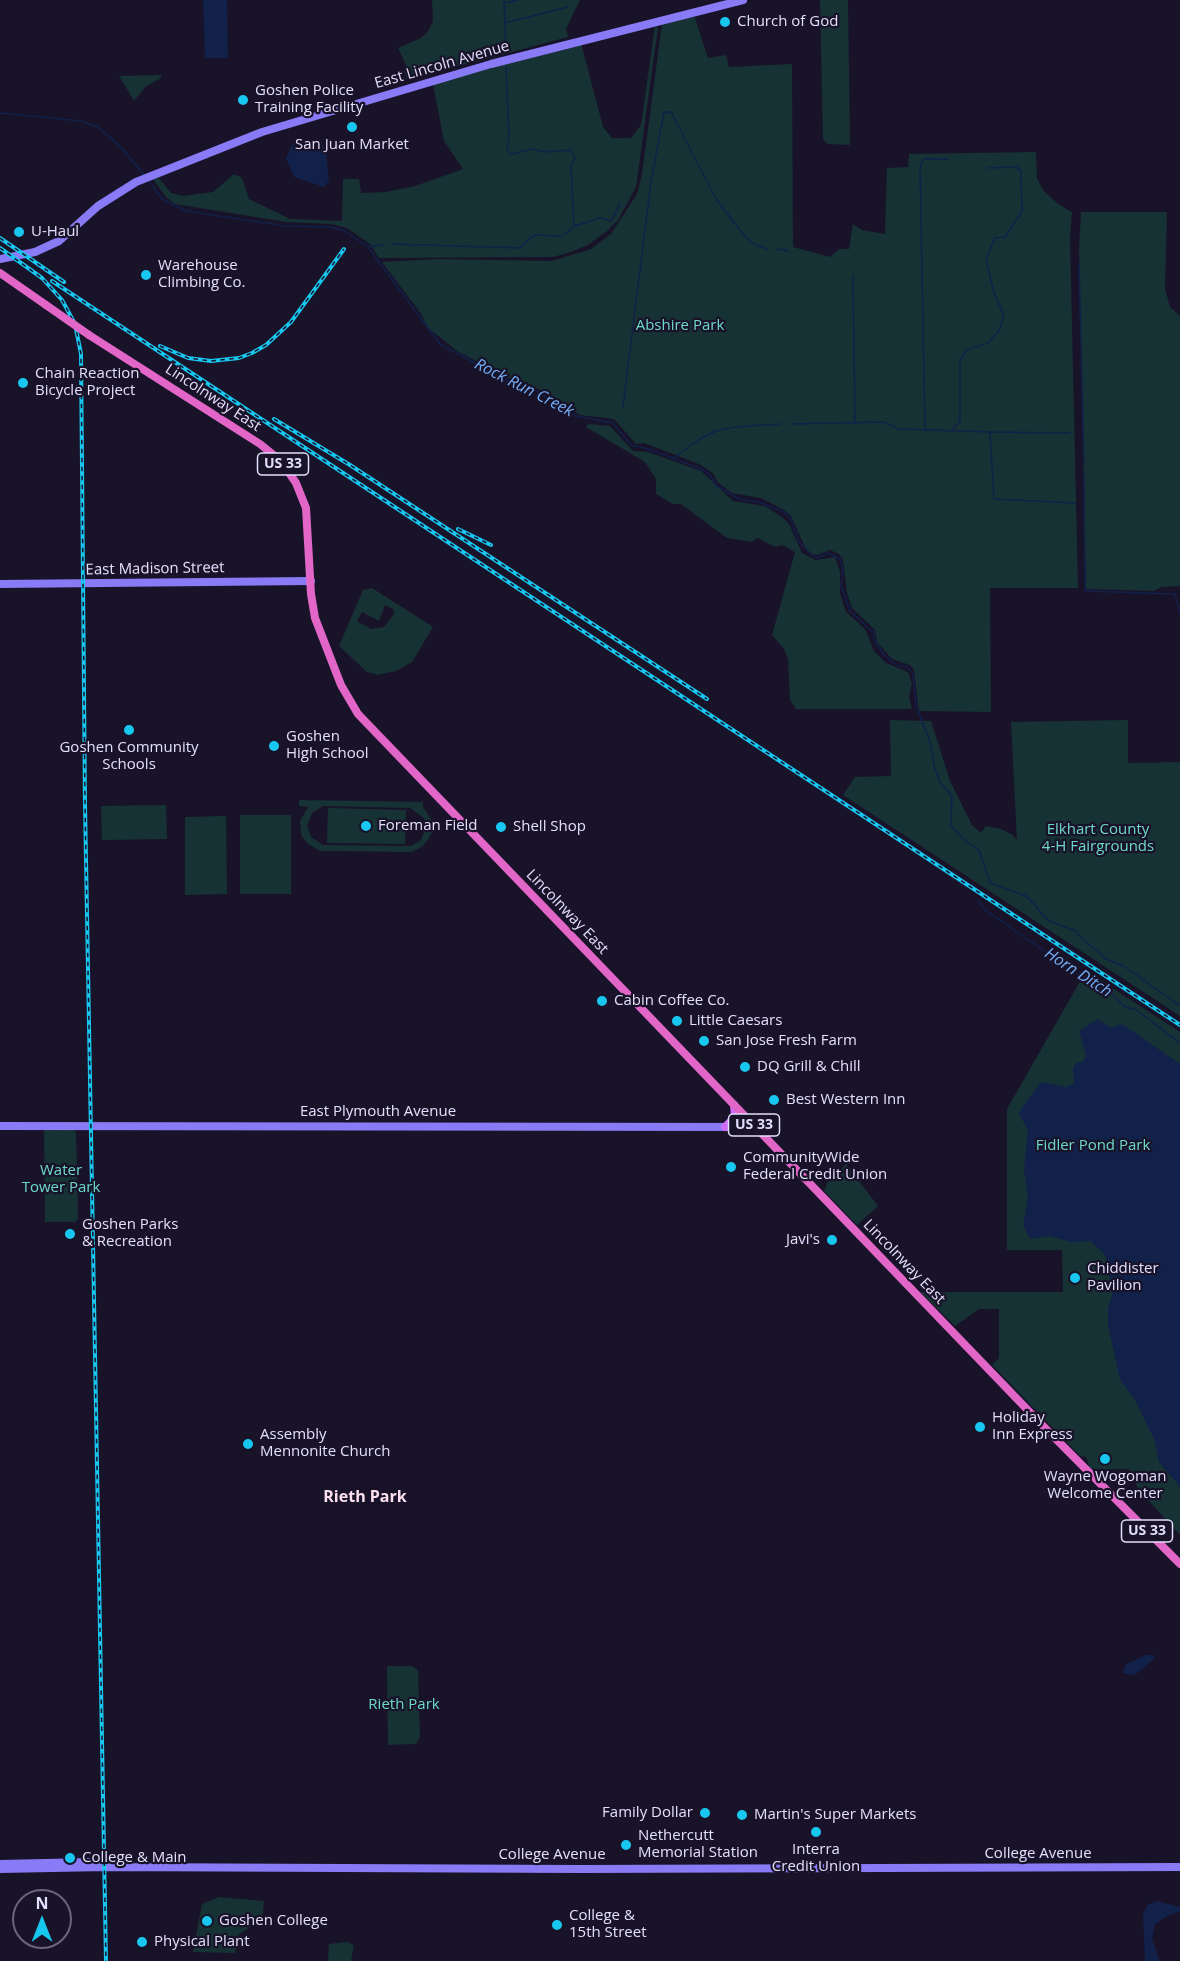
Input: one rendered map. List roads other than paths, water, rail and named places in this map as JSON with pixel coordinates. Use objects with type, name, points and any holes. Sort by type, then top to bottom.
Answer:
[{"type":"highway","name":"Lincolnway East","points":[[1,274],[89,335],[260,444],[281,461],[296,483],[306,508],[313,611],[347,696],[363,719],[1046,1429],[1180,1564]]},
{"type":"main road","name":"East Lincoln Avenue","points":[[0,259],[35,252],[59,241],[98,206],[136,182],[261,132],[413,86],[743,0]]},
{"type":"main road","name":"East Madison Street","points":[[0,584],[310,581]]},
{"type":"main road","points":[[725,1127],[735,1117],[734,1105]]},
{"type":"main road","name":"East Plymouth Avenue","points":[[0,1126],[755,1127]]},
{"type":"main road","name":"College Avenue","points":[[0,1864],[90,1862],[104,1867]]},
{"type":"main road","name":"College Avenue","points":[[0,1869],[104,1867],[581,1869],[1180,1867]]},
{"type":"water","points":[[203,0],[227,0],[228,58],[205,58]]},
{"type":"water","points":[[321,141],[326,153],[329,180],[324,187],[294,177],[286,158],[292,145]]},
{"type":"water","name":"Fidler Pond Park","points":[[1098,1019],[1111,1028],[1122,1024],[1180,1064],[1180,1487],[1159,1462],[1154,1439],[1134,1398],[1120,1380],[1108,1325],[1108,1309],[1114,1289],[1107,1269],[1106,1256],[1091,1241],[1071,1242],[1050,1236],[1030,1239],[1023,1225],[1028,1198],[1024,1169],[1028,1130],[1019,1114],[1041,1082],[1066,1087],[1074,1084],[1073,1068],[1076,1063],[1083,1062],[1086,1055],[1079,1031]]},
{"type":"water","points":[[1146,1655],[1154,1655],[1155,1658],[1135,1675],[1123,1673],[1126,1664]]},
{"type":"water","points":[[1157,1901],[1180,1907],[1180,1912],[1169,1915],[1155,1924],[1152,1938],[1159,1961],[1145,1961],[1143,1914],[1148,1905]]},
{"type":"waterway","points":[[504,0],[506,53]]},
{"type":"waterway","points":[[506,3],[518,0]]},
{"type":"waterway","points":[[505,23],[568,7]]},
{"type":"waterway","points":[[392,244],[520,248],[534,235],[562,236],[574,227],[571,166],[575,158],[571,150],[543,152],[533,149],[512,154],[507,150],[509,136],[506,67]]},
{"type":"waterway","points":[[623,407],[651,182],[664,112],[671,112],[716,199],[746,238],[767,249]]},
{"type":"waterway","name":"Rock Run Creek","points":[[0,113],[81,121],[98,127],[122,148],[144,175]]},
{"type":"waterway","points":[[925,428],[920,168],[923,159],[948,159]]},
{"type":"waterway","points":[[953,429],[960,422],[960,360],[967,350],[988,343],[999,331],[1004,315],[994,293],[986,259],[995,238],[1005,237],[1022,212],[1021,170],[1016,167],[988,168]]},
{"type":"waterway","name":"Rock Run Creek","points":[[149,181],[162,199],[186,211],[286,226],[331,227],[345,231],[368,247],[440,344],[510,382],[534,390],[576,416],[613,423],[631,445],[699,468],[708,473],[717,486],[739,499],[759,502],[784,512],[791,519],[799,542],[812,555],[817,558],[829,553],[840,559],[843,569],[841,585],[850,611],[874,633],[874,640],[885,656],[898,666],[906,666],[913,674],[916,705],[931,745],[934,766],[940,782],[952,796],[951,825],[963,839],[979,850],[990,883],[1026,896],[1049,921],[1076,931],[1106,959],[1125,967],[1180,1006]]},
{"type":"waterway","points":[[575,226],[600,218],[611,221],[620,204]]},
{"type":"waterway","points":[[369,247],[384,244]]},
{"type":"waterway","points":[[778,249],[788,251]]},
{"type":"waterway","points":[[1079,263],[1084,465]]},
{"type":"waterway","points":[[853,276],[855,422]]},
{"type":"waterway","points":[[790,424],[884,422],[899,429],[990,432],[994,499],[1075,503]]},
{"type":"waterway","points":[[674,458],[698,440],[716,431],[734,427],[780,424]]},
{"type":"waterway","points":[[991,432],[1070,433]]},
{"type":"waterway","points":[[1084,473],[1085,591],[1175,594],[1180,613]]},
{"type":"waterway","name":"Horn Ditch","points":[[978,900],[985,910],[1097,987],[1109,991],[1125,1007],[1135,1009],[1180,1043]]},
{"type":"railway","points":[[0,238],[64,282]]},
{"type":"railway","points":[[0,248],[42,278],[62,300],[75,324],[81,354],[85,804],[106,1961]]},
{"type":"railway","points":[[160,346],[188,358],[211,361],[239,358],[252,353],[266,345],[291,322],[344,249]]},
{"type":"railway","points":[[52,281],[1180,1025]]},
{"type":"railway","points":[[274,419],[350,465],[707,699]]},
{"type":"railway","points":[[458,529],[491,545]]},
{"type":"place","name":"Church of God","points":[[725,22]]},
{"type":"place","name":"Goshen Police Training Facility","points":[[243,100]]},
{"type":"place","name":"San Juan Market","points":[[352,127]]},
{"type":"place","name":"U-Haul","points":[[19,232]]},
{"type":"place","name":"Warehouse Climbing Co.","points":[[146,275]]},
{"type":"place","name":"Chain Reaction Bicycle Project","points":[[23,383]]},
{"type":"place","name":"Goshen Community Schools","points":[[129,730]]},
{"type":"place","name":"Goshen High School","points":[[274,746]]},
{"type":"place","name":"Foreman Field","points":[[366,826]]},
{"type":"place","name":"Shell Shop","points":[[501,827]]},
{"type":"place","name":"Cabin Coffee Co.","points":[[602,1001]]},
{"type":"place","name":"Little Caesars","points":[[677,1021]]},
{"type":"place","name":"San Jose Fresh Farm","points":[[704,1041]]},
{"type":"place","name":"DQ Grill & Chill","points":[[745,1067]]},
{"type":"place","name":"Best Western Inn","points":[[774,1100]]},
{"type":"place","name":"CommunityWide Federal Credit Union","points":[[731,1167]]},
{"type":"place","name":"Goshen Parks & Recreation","points":[[70,1234]]},
{"type":"place","name":"Javi's","points":[[832,1240]]},
{"type":"place","name":"Chiddister Pavilion","points":[[1075,1278]]},
{"type":"place","name":"Holiday Inn Express","points":[[980,1427]]},
{"type":"place","name":"Assembly Mennonite Church","points":[[248,1444]]},
{"type":"place","name":"Wayne Wogoman Welcome Center","points":[[1105,1459]]},
{"type":"place","name":"Family Dollar","points":[[705,1813]]},
{"type":"place","name":"Martin's Super Markets","points":[[742,1815]]},
{"type":"place","name":"Interra Credit Union","points":[[816,1832]]},
{"type":"place","name":"Nethercutt Memorial Station","points":[[626,1845]]},
{"type":"place","name":"College & Main","points":[[70,1858]]},
{"type":"place","name":"Goshen College","points":[[207,1921]]},
{"type":"place","name":"College & 15th Street","points":[[557,1925]]},
{"type":"place","name":"Physical Plant","points":[[142,1942]]},
{"type":"district","name":"Rieth Park","points":[[365,1497]]},
{"type":"park label","name":"Abshire Park","points":[[680,326]]},
{"type":"park label","name":"Elkhart County 4-H Fairgrounds","points":[[1098,838]]},
{"type":"park label","name":"Water Tower Park","points":[[61,1180]]}]
